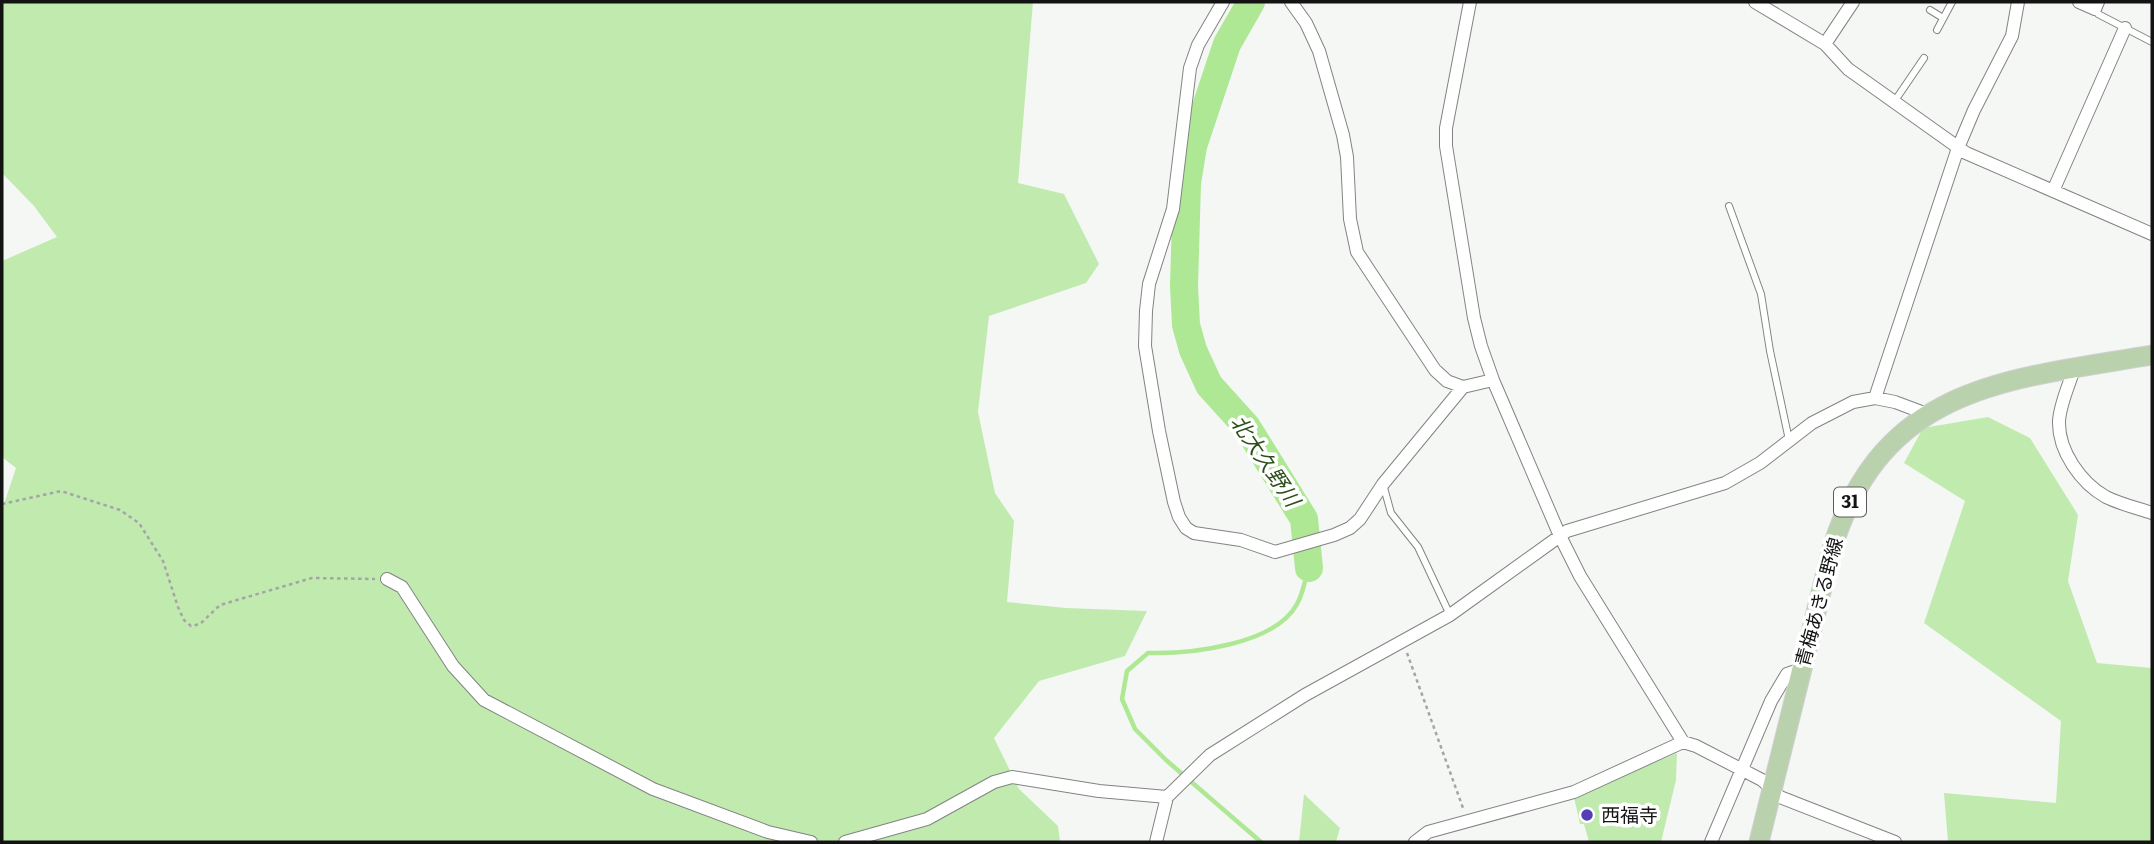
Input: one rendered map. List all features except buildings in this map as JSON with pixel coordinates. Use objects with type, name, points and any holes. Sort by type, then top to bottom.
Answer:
[{"type":"main road","name":"青梅あきる野線","points":[[1759,842],[1801,668],[1840,523],[1853,496],[1882,454],[1927,414],[1953,400],[1992,386],[2152,355]]},
{"type":"street","points":[[1223,2],[1198,45],[1190,68],[1173,209],[1149,284],[1146,311],[1145,346],[1159,431],[1174,502],[1186,528],[1194,533],[1241,540],[1275,552],[1334,536],[1350,528],[1360,519],[1383,484],[1463,387]]},
{"type":"street","points":[[1291,2],[1306,23],[1319,51],[1343,135],[1347,157],[1350,219],[1357,253],[1435,370],[1447,381],[1463,387],[1493,380]]},
{"type":"street","points":[[1470,2],[1446,128],[1446,146],[1474,318],[1493,380],[1580,576],[1683,742],[1741,768],[1762,780],[1780,797],[1895,842]]},
{"type":"street","points":[[1755,2],[1825,44],[1848,69],[1958,148],[2152,234]]},
{"type":"street","points":[[1825,44],[1853,2]]},
{"type":"street","points":[[1875,398],[1958,148],[2012,36],[2018,2]]},
{"type":"street","points":[[2079,2],[2097,6]]},
{"type":"street","points":[[2053,191],[2125,28]]},
{"type":"street","points":[[2074,369],[2059,420],[2059,432],[2070,460],[2092,487],[2106,497],[2152,513]]},
{"type":"street","points":[[1156,842],[1167,797],[1210,755],[1305,695],[1402,639],[1450,615],[1567,531],[1725,483],[1760,463],[1812,423],[1853,402],[1875,398],[1927,414]]},
{"type":"street","points":[[387,579],[402,587],[453,666],[484,700],[653,789],[768,832],[811,842]]},
{"type":"street","points":[[1711,842],[1741,768],[1780,684],[1787,674],[1801,668]]},
{"type":"street","points":[[1415,842],[1428,832],[1574,792],[1683,742]]},
{"type":"street","points":[[845,842],[927,819],[994,782],[1012,777],[1099,791],[1167,797]]},
{"type":"lane","points":[[1937,30],[1952,2]]},
{"type":"lane","points":[[2097,6],[2098,14],[2152,42]]},
{"type":"lane","points":[[1930,10],[1943,18]]},
{"type":"lane","points":[[1894,102],[1924,58]]},
{"type":"lane","points":[[1729,206],[1761,295],[1789,440]]},
{"type":"lane","points":[[1383,484],[1391,513],[1418,547],[1450,615]]},
{"type":"path","points":[[2,504],[61,491],[120,510],[139,523],[163,561],[177,607],[191,626],[200,624],[219,605],[312,578],[387,579]]},
{"type":"path","points":[[1402,639],[1467,821]]},
{"type":"green space","points":[[2,2],[1033,2],[1018,183],[1064,194],[1099,264],[1086,283],[989,316],[978,412],[995,493],[1014,521],[1007,602],[1066,608],[1147,611],[1125,656],[1039,681],[994,738],[1019,789],[1058,826],[1060,842],[2,842],[2,510],[16,468],[2,457],[2,261],[57,237],[34,206],[2,173]]},
{"type":"green space","points":[[1988,417],[2030,438],[2078,515],[2068,581],[2097,663],[2152,668],[2152,842],[1948,842],[1944,793],[2056,803],[2061,721],[1924,623],[1965,501],[1904,463],[1923,428]]},
{"type":"green space","name":"西福寺","points":[[1677,753],[1676,780],[1661,842],[1589,842],[1584,824],[1580,824],[1574,797]]},
{"type":"green space","points":[[1304,794],[1340,828],[1336,842],[1299,842]]},
{"type":"waterway","name":"北大久野川","points":[[1251,2],[1227,44],[1193,146],[1187,183],[1184,286],[1186,325],[1193,350],[1209,385],[1247,427],[1304,519],[1309,568]]},
{"type":"waterway","name":"北大久野川","points":[[1261,842],[1166,760],[1135,729],[1122,699],[1127,671],[1148,653],[1186,652],[1230,644],[1251,638],[1286,618],[1297,604],[1309,568]]},
{"type":"place","name":"西福寺","points":[[1587,815]]}]
